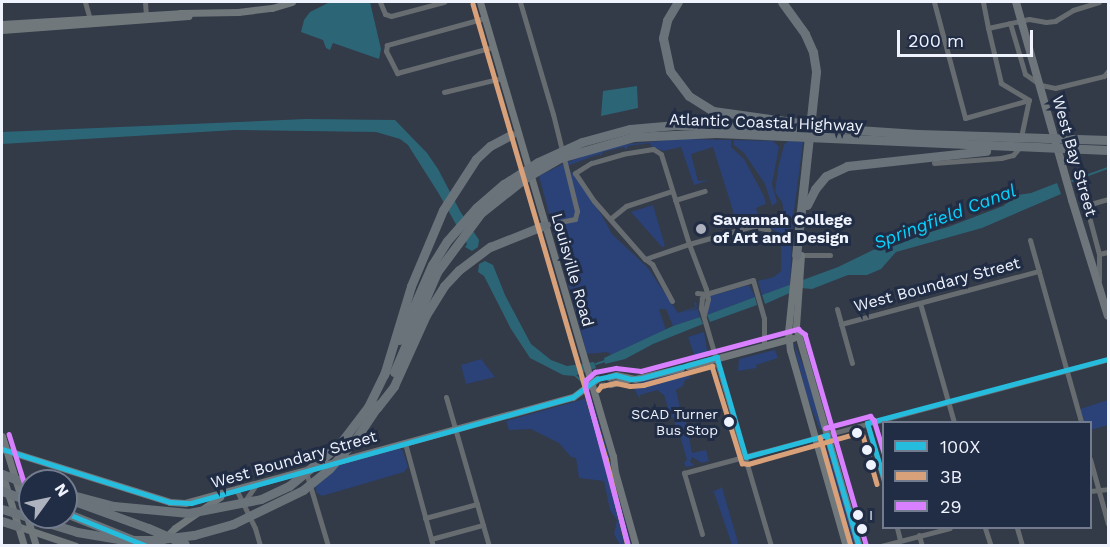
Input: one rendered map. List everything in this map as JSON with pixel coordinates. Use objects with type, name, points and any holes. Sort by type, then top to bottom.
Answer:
[{"type":"highway","points":[[678,2],[667,20],[663,38],[670,71],[689,96],[713,111],[767,120],[857,130]]},
{"type":"highway","points":[[782,2],[805,33],[813,51],[816,72],[798,259]]},
{"type":"highway","name":"Atlantic Coastal Highway","points":[[78,498],[114,506],[189,513],[261,499],[289,486],[339,445],[368,407],[447,241],[476,208],[504,184],[538,162],[582,142],[630,129],[676,125],[1108,141]]},
{"type":"highway","name":"Atlantic Coastal Highway","points":[[2,509],[77,531],[124,540],[153,540],[194,535],[234,524],[303,490],[329,469],[355,440],[377,408],[387,390],[434,269],[481,213],[525,178],[560,158],[633,136],[716,134],[1108,150]]},
{"type":"highway","points":[[384,375],[423,253],[443,210],[464,175],[482,152],[511,135]]},
{"type":"highway","points":[[798,259],[807,205],[815,189],[826,176],[847,166],[1027,147]]},
{"type":"highway","points":[[377,408],[394,386],[426,315],[444,286],[459,270],[490,247],[545,225]]},
{"type":"highway","points":[[2,474],[18,480]]},
{"type":"highway","points":[[2,491],[18,497]]},
{"type":"highway","points":[[78,501],[186,545]]},
{"type":"highway","points":[[78,517],[134,538],[148,546]]},
{"type":"highway","points":[[2,521],[17,526]]},
{"type":"main road","points":[[2,30],[255,11],[292,2]]},
{"type":"main road","name":"Louisville Road","points":[[480,2],[586,367],[596,383],[615,471],[636,546]]},
{"type":"main road","name":"West Bay Street","points":[[1016,2],[1072,201],[1108,316]]},
{"type":"main road","points":[[2,24],[90,22]]},
{"type":"main road","points":[[798,259],[789,339],[790,350],[846,546]]},
{"type":"main road","points":[[794,300],[798,336],[859,546]]},
{"type":"main road","points":[[610,380],[628,379],[685,367],[798,336]]},
{"type":"main road","points":[[766,345],[790,350]]},
{"type":"main road","name":"West Boundary Street","points":[[4,450],[170,502],[191,502],[573,397],[596,383]]},
{"type":"main road","points":[[2,436],[4,450],[38,546],[44,540],[53,538]]},
{"type":"main road","points":[[2,474],[24,546]]},
{"type":"main road","points":[[157,546],[175,528],[225,494]]},
{"type":"main road","points":[[170,502],[177,514],[175,528]]},
{"type":"main road","points":[[17,526],[76,546]]},
{"type":"street","points":[[85,2],[90,22]]},
{"type":"street","points":[[145,2],[147,18]]},
{"type":"street","points":[[380,2],[386,14],[391,16],[444,2]]},
{"type":"street","points":[[520,2],[553,114],[578,211],[575,219],[545,225]]},
{"type":"street","points":[[934,2],[965,118],[1029,100]]},
{"type":"street","points":[[983,2],[1001,83],[1029,100]]},
{"type":"street","points":[[988,28],[1029,18],[1046,22],[1055,21],[1073,10],[1099,2]]},
{"type":"street","points":[[485,18],[387,45],[386,51],[397,73],[493,47]]},
{"type":"street","points":[[1010,23],[1025,74],[1041,85],[1055,88],[1104,76],[1108,71]]},
{"type":"street","points":[[444,92],[502,78]]},
{"type":"street","points":[[934,163],[1013,155],[1019,150],[1029,100]]},
{"type":"street","points":[[672,301],[652,264],[645,260],[610,219],[575,173],[582,166],[623,154],[656,149],[661,154],[706,294],[707,308],[704,315],[706,324],[771,546]]},
{"type":"street","points":[[610,219],[625,203],[672,191]]},
{"type":"street","points":[[675,200],[705,191]]},
{"type":"street","points":[[1099,287],[1099,254],[1087,209],[1094,202],[1108,199]]},
{"type":"street","points":[[645,260],[689,244],[753,226],[769,230]]},
{"type":"street","points":[[1030,240],[1080,421]]},
{"type":"street","points":[[1099,254],[1108,252]]},
{"type":"street","points":[[798,259],[830,255]]},
{"type":"street","name":"West Boundary Street","points":[[841,324],[1039,271]]},
{"type":"street","points":[[697,293],[706,294],[753,280],[761,306],[766,345]]},
{"type":"street","points":[[920,303],[953,421]]},
{"type":"street","points":[[837,309],[852,363]]},
{"type":"street","points":[[702,534],[684,473],[1108,359]]},
{"type":"street","points":[[446,397],[489,546]]},
{"type":"street","points":[[867,423],[882,475]]},
{"type":"street","points":[[405,443],[432,542],[483,525]]},
{"type":"street","points":[[1092,466],[1108,524]]},
{"type":"street","points":[[305,471],[328,546]]},
{"type":"street","points":[[244,502],[256,485]]},
{"type":"street","points":[[1092,491],[1108,489]]},
{"type":"street","points":[[237,491],[244,502],[260,546]]},
{"type":"street","points":[[425,518],[477,504]]},
{"type":"street","points":[[897,529],[900,540]]},
{"type":"street","points":[[881,546],[946,529]]},
{"type":"street","points":[[985,529],[990,546]]},
{"type":"street","points":[[1017,529],[1022,546]]},
{"type":"street","points":[[919,536],[922,546]]},
{"type":"shaded area","points":[[330,2],[370,2],[381,49],[379,59],[333,43],[330,50],[326,48],[323,40],[301,32],[304,20],[310,12]]},
{"type":"shaded area","points":[[637,86],[638,108],[601,116],[603,91]]},
{"type":"shaded area","points":[[306,119],[395,120],[427,153],[438,169],[460,211],[479,240],[478,247],[472,251],[465,247],[467,244],[408,145],[400,139],[376,132],[235,130],[2,144],[2,132]]},
{"type":"shaded area","points":[[683,139],[731,140],[731,147],[744,159],[764,196],[766,204],[756,208],[760,224],[783,227],[786,224],[782,202],[775,192],[778,168],[784,145],[788,141],[803,142],[793,219],[790,285],[762,295],[758,281],[774,277],[781,271],[781,245],[777,232],[771,228],[750,224],[738,227],[713,147],[691,154],[698,181],[709,180],[694,185],[681,147],[663,151],[651,146],[650,143],[628,146],[626,150],[624,147],[603,152],[601,156],[599,154],[567,166],[601,214],[612,234],[648,268],[678,313],[696,307],[694,304],[696,301],[697,308],[685,312],[698,309],[700,317],[673,326],[666,309],[659,309],[666,330],[611,355],[608,352],[587,354],[539,176],[600,150],[628,144]]},
{"type":"shaded area","points":[[734,140],[773,141],[779,147],[772,184],[777,202],[772,206],[765,184],[744,153],[734,145]]},
{"type":"shaded area","points":[[1057,183],[1061,194],[982,228],[896,252],[881,269],[867,275],[848,275],[812,289],[801,288],[765,304],[762,295],[838,267],[873,250],[948,227],[1003,206],[1018,195],[1031,193]]},
{"type":"shaded area","points":[[653,205],[665,246],[662,247],[631,212]]},
{"type":"shaded area","points":[[485,261],[493,265],[505,295],[531,344],[551,360],[567,366],[594,362],[596,368],[574,376],[563,375],[530,358],[511,329],[484,276],[478,272],[479,264]]},
{"type":"shaded area","points":[[749,285],[755,297],[707,315],[710,296]]},
{"type":"shaded area","points":[[755,297],[757,305],[710,322],[707,315]]},
{"type":"shaded area","points":[[700,317],[703,324],[653,344],[625,359],[605,364],[604,358],[673,326]]},
{"type":"shaded area","points":[[704,332],[708,355],[696,360],[688,337]]},
{"type":"shaded area","points":[[793,341],[808,377],[822,429],[820,430],[807,397]]},
{"type":"shaded area","points":[[775,350],[778,358],[756,365],[757,368],[738,371],[739,359]]},
{"type":"shaded area","points":[[481,359],[495,377],[466,384],[461,365]]},
{"type":"shaded area","points":[[682,371],[691,378],[685,380],[683,386],[676,390],[683,422],[686,422],[692,453],[706,450],[709,461],[702,463],[692,457],[690,462],[695,465],[687,467],[684,462],[687,460],[680,436],[677,436],[674,418],[671,417],[664,395],[657,390],[640,395],[640,399],[633,387],[634,384]]},
{"type":"shaded area","points":[[591,397],[608,452],[631,545],[620,545],[614,534],[617,520],[610,510],[604,481],[579,478],[576,458],[571,457],[559,443],[531,429],[509,430],[506,421]]},
{"type":"shaded area","points":[[1108,400],[1108,425],[1092,430],[1092,421],[1084,421],[1080,409]]},
{"type":"shaded area","points":[[820,443],[825,445],[838,481],[855,545],[851,544],[837,506]]},
{"type":"shaded area","points":[[399,448],[403,451],[408,467],[404,472],[322,496],[317,493],[315,486],[342,463]]},
{"type":"shaded area","points":[[721,484],[738,545],[732,545],[714,492],[707,494],[721,488]]},
{"type":"waterway","name":"Springfield Canal","points":[[1072,181],[1108,168]]},
{"type":"waterway","name":"Springfield Canal","points":[[596,364],[605,361]]},
{"type":"waterway","points":[[575,375],[583,382]]},
{"type":"tunnel","points":[[599,386],[611,384]]},
{"type":"transit line","name":"3B","points":[[473,4],[606,458],[628,546]]},
{"type":"transit line","name":"29","points":[[628,546],[585,387],[586,380],[595,372],[616,368],[641,371],[798,329],[805,334],[866,544]]},
{"type":"transit line","name":"100X","points":[[2,449],[170,502],[191,503],[573,397],[597,379],[616,375],[631,379],[642,378],[717,357],[746,457],[827,435],[859,546]]},
{"type":"transit line","name":"100X","points":[[882,473],[867,423],[1108,359]]},
{"type":"transit line","name":"3B","points":[[598,390],[601,386],[616,383],[630,386],[643,385],[712,366],[742,463],[748,464],[862,432],[877,484]]},
{"type":"transit line","name":"29","points":[[825,428],[870,416],[874,420],[882,446]]},
{"type":"transit line","name":"29","points":[[9,434],[20,469]]},
{"type":"transit line","name":"3B","points":[[820,437],[851,546]]},
{"type":"transit line","name":"100X","points":[[78,518],[147,546]]},
{"type":"place","name":"Savannah College of Art and Design","points":[[701,229]]},
{"type":"place","name":"SCAD Turner Bus Stop","points":[[729,422]]},
{"type":"place","name":"I","points":[[858,515]]}]
